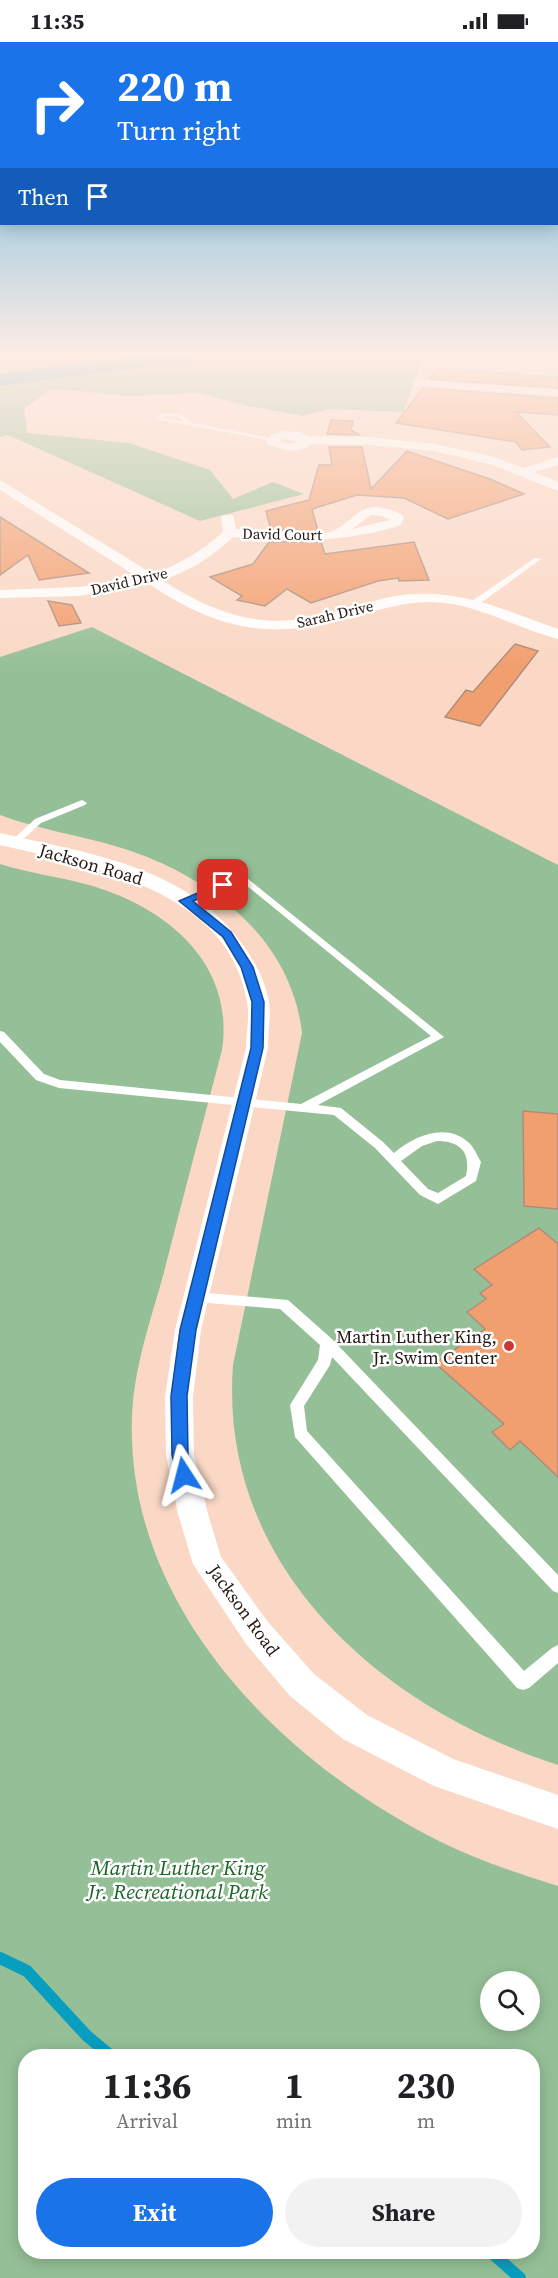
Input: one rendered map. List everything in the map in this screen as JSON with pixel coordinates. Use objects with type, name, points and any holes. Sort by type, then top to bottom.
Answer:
[{"type":"street","points":[[487,459],[558,487]]},
{"type":"street","points":[[522,472],[558,461]]},
{"type":"street","name":"Sarah Drive","points":[[0,484],[192,605],[231,620],[299,624],[323,620],[394,600],[415,597],[489,606],[558,634]]},
{"type":"street","points":[[228,518],[230,533]]},
{"type":"street","name":"David Drive","points":[[0,594],[82,591],[150,578],[176,569],[205,554],[230,533]]},
{"type":"street","name":"David Court","points":[[230,533],[279,536],[334,534]]},
{"type":"street","name":"Jackson Road","points":[[8,840],[125,870],[173,891],[227,935],[247,967],[258,1002],[257,1048],[188,1330],[179,1396],[180,1455],[193,1514],[208,1564],[256,1633],[302,1685],[355,1727],[446,1774],[558,1812]]},
{"type":"lane","points":[[476,603],[537,559]]},
{"type":"lane","points":[[8,840],[38,821],[82,803]]},
{"type":"lane","points":[[185,901],[242,877],[439,1037],[303,1108]]},
{"type":"lane","points":[[0,1035],[40,1077],[59,1084],[243,1104],[337,1111],[379,1145],[394,1161],[424,1191],[438,1199],[472,1178],[475,1162],[465,1145],[445,1137],[420,1140],[404,1150],[394,1161]]},
{"type":"lane","points":[[196,1297],[283,1304],[327,1343],[558,1586]]},
{"type":"lane","points":[[327,1343],[325,1361],[297,1405],[300,1433],[523,1682],[558,1653]]},
{"type":"green space","points":[[62,459],[178,459],[210,470],[233,499],[273,482],[304,494],[200,521]]},
{"type":"green space","points":[[92,627],[558,865],[558,1765],[493,1740],[430,1707],[373,1667],[324,1619],[283,1565],[253,1505],[235,1438],[233,1365],[302,1033],[294,998],[281,966],[238,912],[210,891],[180,872],[148,857],[0,815],[0,657]]},
{"type":"green space","name":"Martin Luther King Jr. Recreational Park","points":[[0,864],[89,885],[144,908],[168,924],[189,943],[206,965],[218,991],[223,1019],[222,1050],[143,1345],[132,1416],[137,1486],[155,1552],[184,1613],[223,1670],[270,1722],[323,1768],[380,1808],[439,1841],[497,1866],[558,1886],[558,2278],[0,2278]]},
{"type":"building","points":[[331,459],[365,459],[371,489],[399,459],[432,459],[490,479],[524,494],[448,519],[404,498],[357,495],[312,509],[318,531],[271,530],[266,511],[309,500],[319,465],[332,465]]},
{"type":"building","points":[[0,517],[89,573],[39,580],[28,555],[0,575]]},
{"type":"building","points":[[269,542],[321,542],[325,554],[414,542],[429,580],[399,581],[398,578],[378,581],[311,603],[287,589],[265,606],[237,600],[242,596],[210,577],[253,564]]},
{"type":"building","points":[[48,601],[72,605],[81,623],[59,626]]},
{"type":"building","points":[[515,644],[538,651],[480,726],[445,717],[466,690],[473,692]]},
{"type":"building","points":[[523,1111],[558,1114],[558,1209],[524,1206]]},
{"type":"building","name":"Martin Luther King, Jr. Swim Center","points":[[539,1228],[558,1244],[558,1477],[520,1441],[510,1450],[492,1432],[504,1424],[435,1363],[485,1329],[467,1312],[486,1299],[480,1293],[492,1285],[474,1269]]},
{"type":"waterway","points":[[0,1958],[27,1971],[87,2036],[103,2049]]},
{"type":"waterway","points":[[499,2259],[520,2278]]},
{"type":"place","name":"Martin Luther King, Jr. Swim Center","points":[[509,1346]]},
{"type":"route","points":[[184,1475],[180,1455],[179,1396],[188,1330],[257,1048],[258,1002],[247,967],[227,935],[185,901],[223,885]]}]
